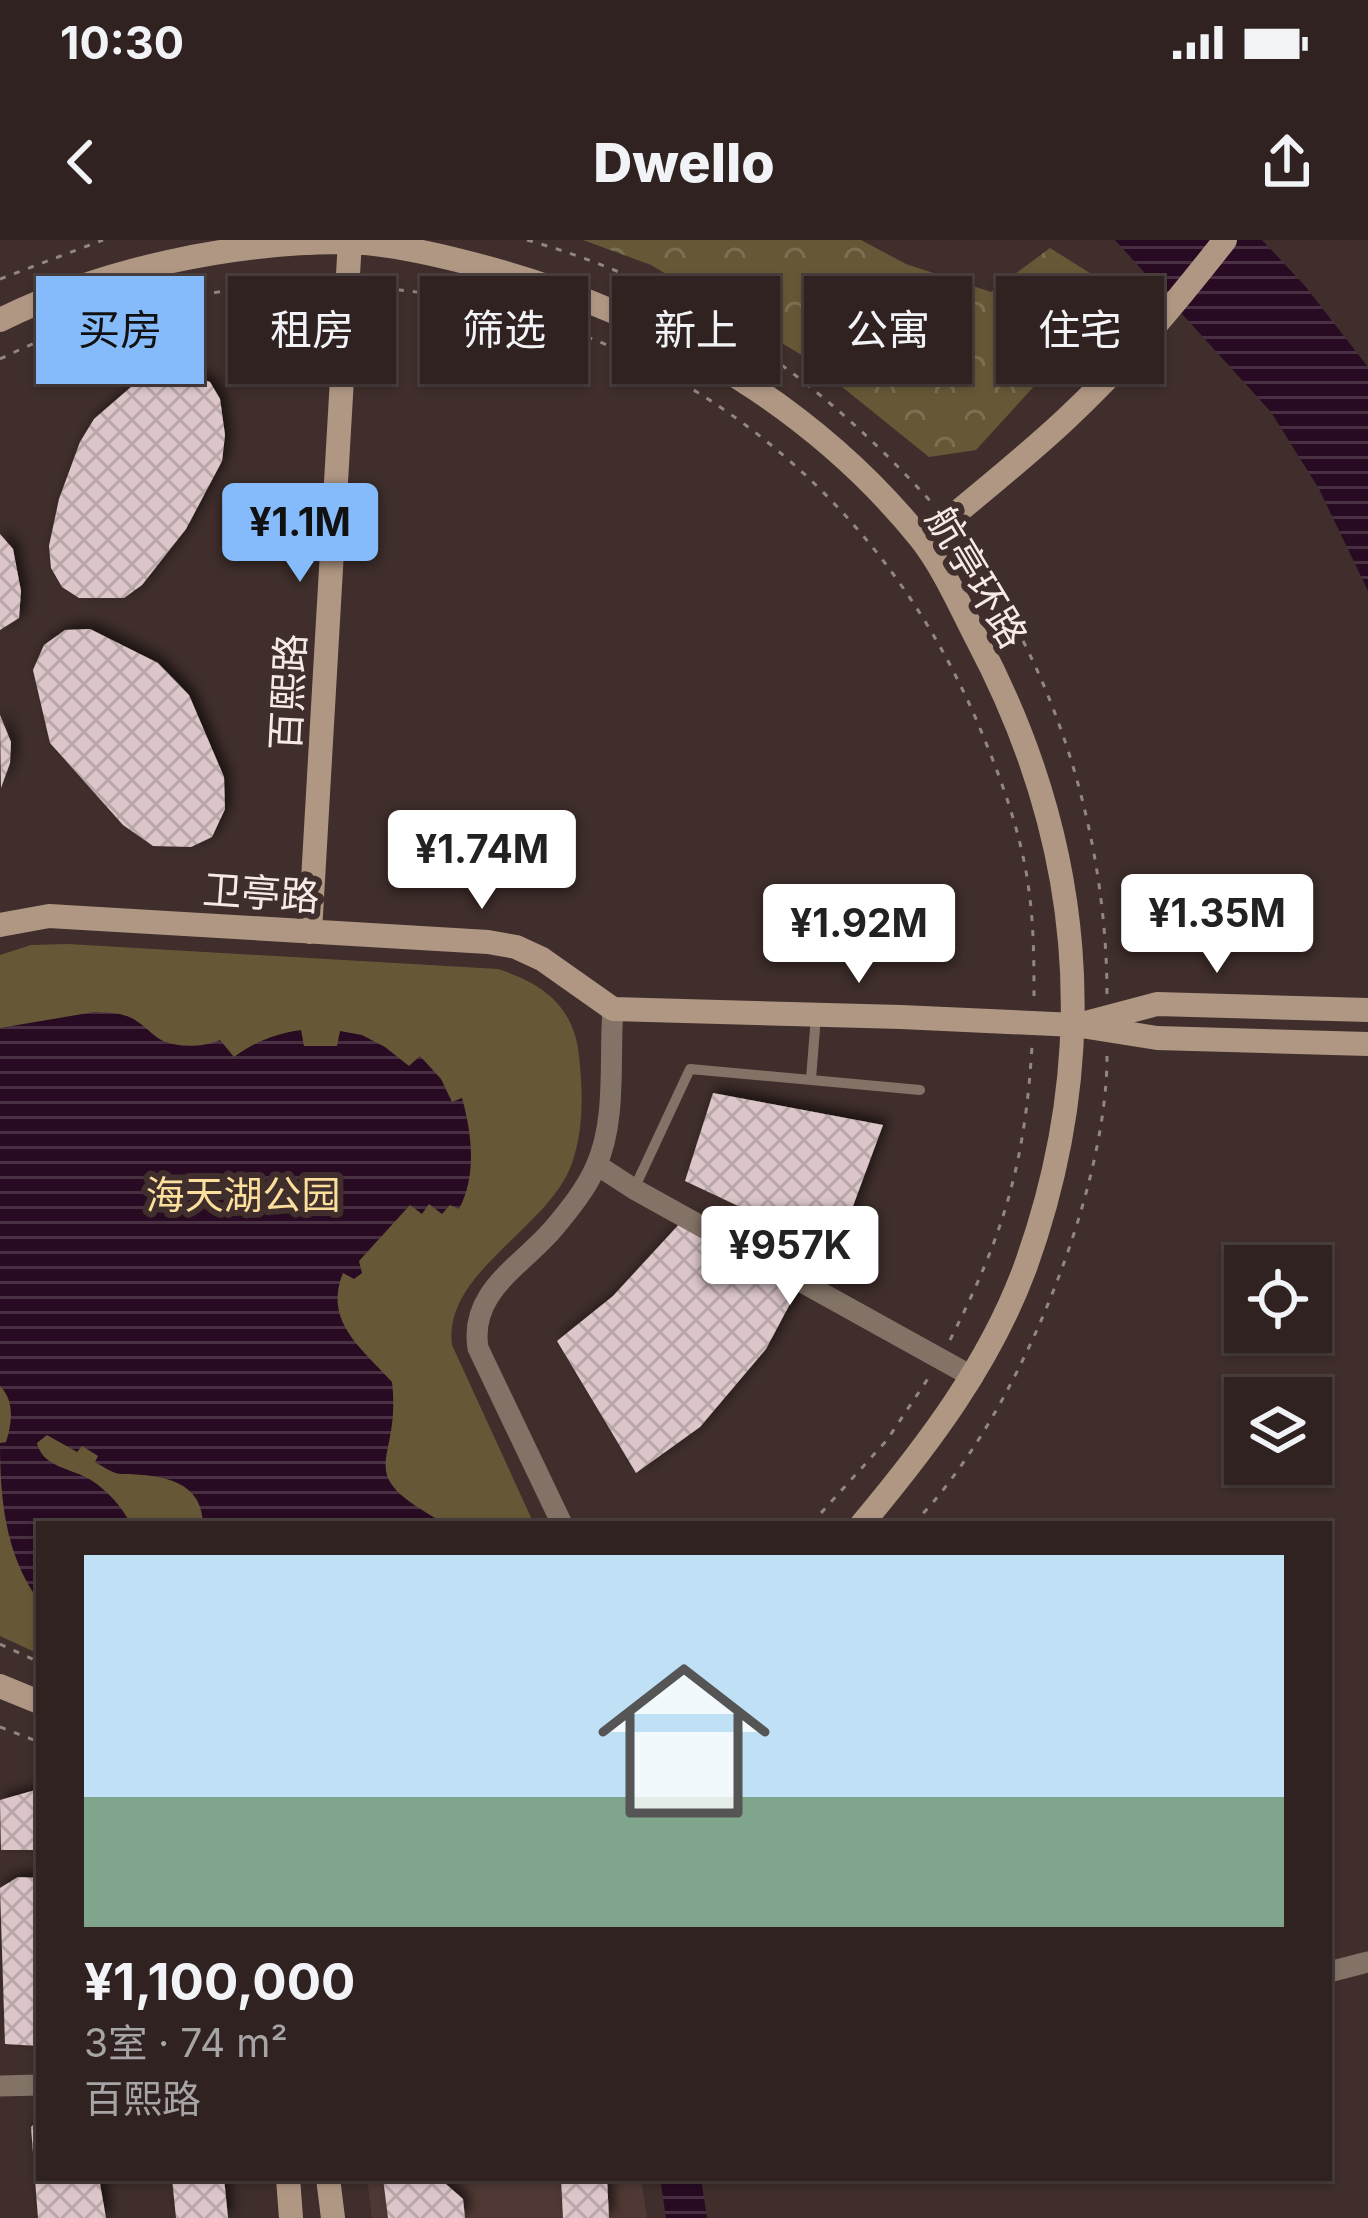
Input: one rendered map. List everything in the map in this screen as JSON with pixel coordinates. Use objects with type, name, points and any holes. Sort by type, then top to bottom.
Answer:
[{"type":"street","points":[[922,541],[1062,423],[1178,301],[1226,240]]},
{"type":"street","name":"百熙路","points":[[348,276],[350,241]]},
{"type":"street","name":"航亭环路","points":[[0,320],[93,281],[178,261],[350,241],[439,257],[601,305],[736,374],[820,438],[922,541],[1020,725],[1040,782],[1062,886],[1076,1025],[1062,1127],[1024,1272],[973,1377],[864,1521]]},
{"type":"street","name":"百熙路","points":[[310,932],[341,384]]},
{"type":"street","name":"卫亭路","points":[[0,925],[49,916],[488,942],[516,947],[573,978],[613,1009]]},
{"type":"street","points":[[1107,1024],[1157,1004],[1368,1010]]},
{"type":"street","points":[[561,1521],[478,1348],[476,1333],[478,1316],[494,1288],[551,1232],[597,1165],[610,1091],[613,1009],[1107,1024],[1156,1038],[1368,1044]]},
{"type":"street","points":[[597,1165],[973,1377]]},
{"type":"street","points":[[0,1686],[36,1701]]},
{"type":"street","points":[[1332,1971],[1368,1962]]},
{"type":"street","points":[[0,2086],[36,2085]]},
{"type":"street","points":[[288,2181],[291,2218]]},
{"type":"street","points":[[328,2181],[333,2218]]},
{"type":"lane","points":[[811,1078],[816,1015]]},
{"type":"lane","points":[[634,1189],[691,1069],[920,1090]]},
{"type":"path","points":[[0,279],[104,240]]},
{"type":"path","name":"航亭环路","points":[[527,240],[633,278],[742,336],[839,407],[946,521],[1013,626],[1042,682],[1063,740],[1101,885],[1107,938],[1108,1085],[1048,1310],[993,1414],[915,1521]]},
{"type":"path","name":"航亭环路","points":[[0,359],[145,304],[228,291]]},
{"type":"path","name":"航亭环路","points":[[396,291],[443,296],[579,332],[723,410],[801,469],[909,591],[956,671],[992,755],[1029,888],[1034,1023],[1027,1112],[1004,1222],[940,1359],[877,1453],[814,1521]]},
{"type":"path","points":[[0,1644],[36,1661]]},
{"type":"path","points":[[0,1726],[36,1741]]},
{"type":"shaded area","points":[[1115,240],[1262,240],[1368,367],[1368,591],[1319,489],[1271,412],[1164,294],[1164,276],[1148,276]]},
{"type":"shaded area","name":"海天湖公园","points":[[94,1012],[116,1013],[169,1043],[192,1046],[220,1040],[234,1057],[266,1039],[301,1030],[304,1046],[337,1046],[340,1031],[362,1035],[409,1066],[420,1056],[441,1079],[452,1102],[462,1098],[471,1154],[459,1209],[450,1205],[442,1214],[429,1204],[422,1214],[410,1205],[359,1261],[362,1273],[354,1279],[343,1273],[338,1290],[338,1306],[349,1333],[392,1382],[388,1478],[397,1491],[441,1521],[203,1521],[195,1497],[176,1482],[115,1473],[95,1462],[98,1456],[82,1446],[77,1452],[47,1435],[37,1443],[45,1458],[97,1485],[129,1521],[36,1521],[36,1596],[12,1545],[1,1484],[0,1443],[6,1442],[11,1412],[0,1386],[0,1028]]},
{"type":"shaded area","points":[[367,2181],[641,2181],[647,2218],[372,2218]]},
{"type":"shaded area","points":[[660,2181],[701,2181],[707,2218],[666,2218]]},
{"type":"green space","points":[[583,240],[861,240],[906,264],[942,276],[804,276],[804,356],[780,342],[780,276],[669,276]]},
{"type":"green space","points":[[1050,248],[1095,276],[1012,276]]},
{"type":"green space","points":[[972,286],[991,292],[996,288],[996,384],[1036,384],[976,450],[929,457],[838,384],[972,384]]},
{"type":"green space","name":"海天湖公园","points":[[31,945],[498,969],[554,999],[571,1023],[579,1056],[580,1125],[571,1166],[541,1211],[463,1296],[454,1319],[452,1345],[533,1521],[36,1521],[36,1653],[0,1636],[0,955]]},
{"type":"building","points":[[210,382],[220,399],[225,435],[222,461],[186,529],[142,585],[124,598],[79,598],[62,587],[51,568],[49,546],[59,499],[80,442],[94,419],[131,387]]},
{"type":"building","points":[[0,534],[13,549],[21,591],[19,618],[0,630]]},
{"type":"building","points":[[90,629],[158,663],[189,695],[224,777],[225,809],[212,837],[191,847],[153,846],[123,825],[50,743],[33,670],[44,645],[65,630]]},
{"type":"building","points":[[0,715],[11,742],[1,788]]},
{"type":"building","points":[[713,1093],[883,1125],[836,1252],[685,1181]]},
{"type":"building","points":[[683,1220],[800,1285],[766,1349],[700,1427],[636,1473],[557,1341],[613,1296]]},
{"type":"building","points":[[36,1790],[36,1850],[1,1850],[0,1800]]},
{"type":"building","points":[[18,1877],[36,1878],[36,2046],[5,2044],[0,1888]]},
{"type":"building","points":[[36,2122],[36,2181],[100,2181],[106,2218],[38,2218],[31,2127]]},
{"type":"building","points":[[172,2181],[224,2181],[228,2218],[176,2218]]},
{"type":"building","points":[[383,2181],[442,2181],[463,2199],[465,2218],[388,2218]]},
{"type":"building","points":[[561,2181],[607,2181],[609,2218],[563,2218]]}]
